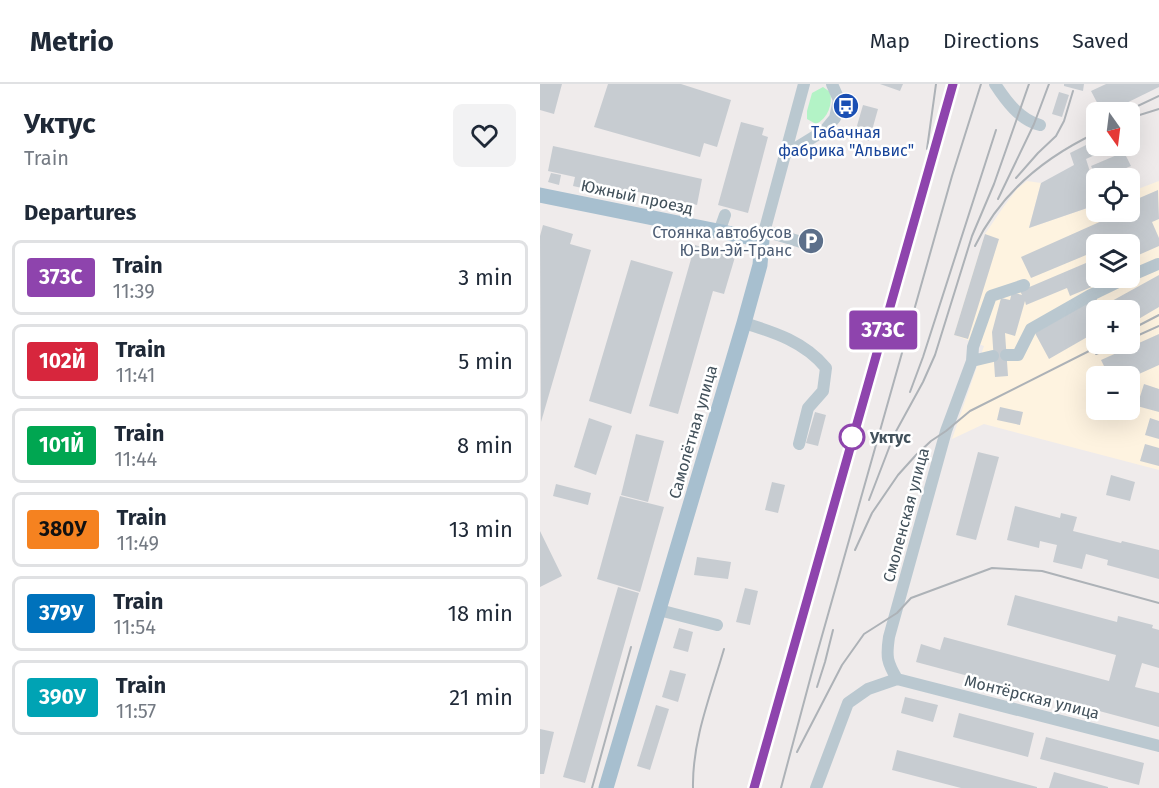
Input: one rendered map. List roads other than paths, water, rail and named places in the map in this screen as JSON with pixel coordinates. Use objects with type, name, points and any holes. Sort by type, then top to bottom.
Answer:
[{"type":"main road","name":"Южный проезд","points":[[540,195],[719,232],[764,236]]},
{"type":"main road","name":"Самолётная улица","points":[[606,788],[744,323],[760,265],[764,236]]},
{"type":"street","name":"Самолётная улица","points":[[764,236],[804,84]]},
{"type":"street","points":[[786,154],[825,130],[835,118],[839,100],[832,84]]},
{"type":"street","points":[[995,84],[1019,114],[1034,124],[1040,125]]},
{"type":"street","points":[[719,232],[724,215]]},
{"type":"street","points":[[764,236],[811,245]]},
{"type":"street","points":[[1140,272],[1158,264]]},
{"type":"street","name":"Смоленская улица","points":[[897,679],[888,663],[887,649],[946,431],[972,361],[973,347],[991,296],[1024,285]]},
{"type":"street","points":[[1006,355],[1018,355],[1030,329],[1105,288]]},
{"type":"street","points":[[744,323],[793,341],[817,357],[826,368],[823,391],[808,408],[799,444]]},
{"type":"street","points":[[972,361],[993,356]]},
{"type":"street","points":[[659,610],[717,625]]},
{"type":"street","points":[[816,788],[848,704],[868,689],[897,679]]},
{"type":"street","name":"Монтёрская улица","points":[[897,679],[1159,746]]},
{"type":"railway","points":[[927,149],[936,84]]},
{"type":"railway","points":[[754,788],[953,84]]},
{"type":"railway","points":[[781,788],[952,176],[981,84]]},
{"type":"railway","points":[[869,500],[894,435],[935,355],[972,236],[994,184],[1029,84]]},
{"type":"railway","points":[[998,199],[1034,124],[1049,84]]},
{"type":"railway","points":[[1016,178],[1056,136],[1064,121],[1073,91]]},
{"type":"railway","points":[[1140,105],[1159,96]]},
{"type":"railway","points":[[1140,115],[1159,109]]},
{"type":"railway","points":[[910,392],[996,130]]},
{"type":"railway","points":[[975,246],[997,210],[1026,179],[1059,153],[1086,138]]},
{"type":"railway","points":[[1140,325],[1159,315]]},
{"type":"railway","points":[[1140,335],[1159,326]]},
{"type":"railway","points":[[855,550],[872,513],[898,475],[931,441],[970,411],[1086,353]]},
{"type":"railway","points":[[797,752],[842,665],[864,634],[897,613],[911,598],[992,568],[1042,571],[1159,603]]},
{"type":"railway","points":[[817,687],[833,630]]},
{"type":"railway","points":[[592,788],[631,647]]},
{"type":"railway","points":[[693,788],[699,735],[724,649]]},
{"type":"train","name":"373C","points":[[754,788],[953,84]]},
{"type":"place","name":"Табачная фабрика \"Альвис\"","points":[[846,106]]},
{"type":"place","name":"Стоянка автобусов Ю-Ви-Эй-Транс","points":[[811,241]]},
{"type":"place","name":"Уктус","points":[[852,437]]}]
